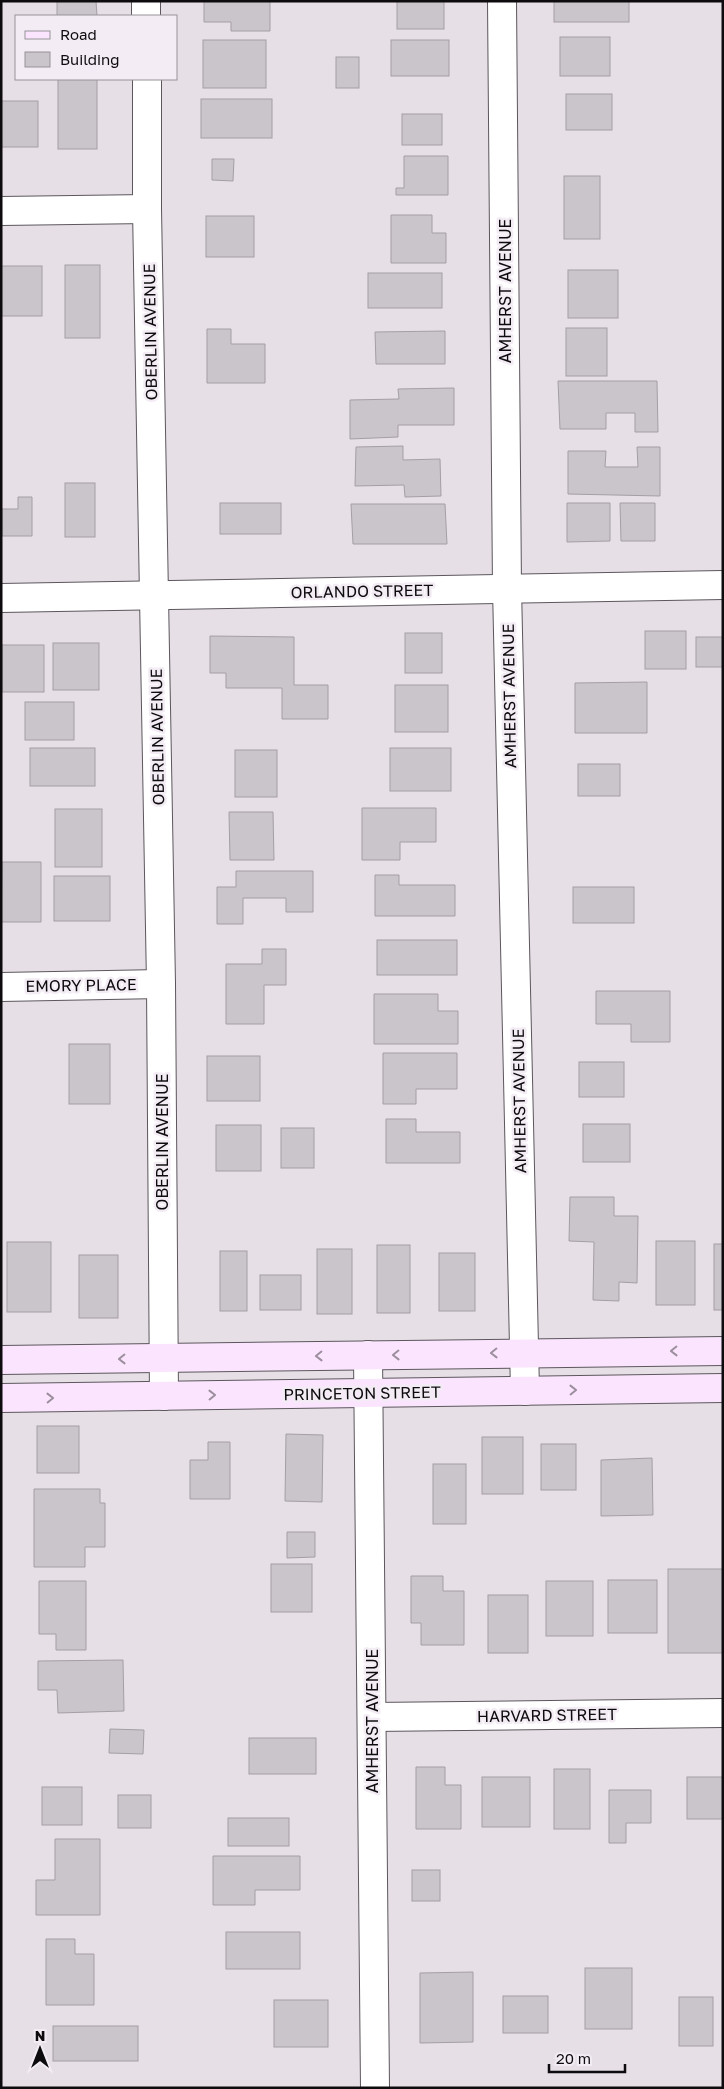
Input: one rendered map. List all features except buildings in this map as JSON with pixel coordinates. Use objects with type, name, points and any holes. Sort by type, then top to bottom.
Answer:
[{"type":"main road","points":[[1,1360],[723,1351]]},
{"type":"main road","name":"PRINCETON STREET","points":[[1,1398],[723,1388]]},
{"type":"street","points":[[146,1],[146,15]]},
{"type":"street","name":"AMHERST AVENUE","points":[[502,1],[507,588],[525,1391]]},
{"type":"street","name":"OBERLIN AVENUE","points":[[147,80],[147,209],[161,984],[164,1396]]},
{"type":"street","points":[[1,211],[147,209]]},
{"type":"street","name":"ORLANDO STREET","points":[[1,598],[723,585]]},
{"type":"street","name":"EMORY PLACE","points":[[1,987],[161,984]]},
{"type":"street","name":"AMHERST AVENUE","points":[[368,1355],[374,2088]]},
{"type":"street","name":"HARVARD STREET","points":[[372,1717],[723,1713]]}]
